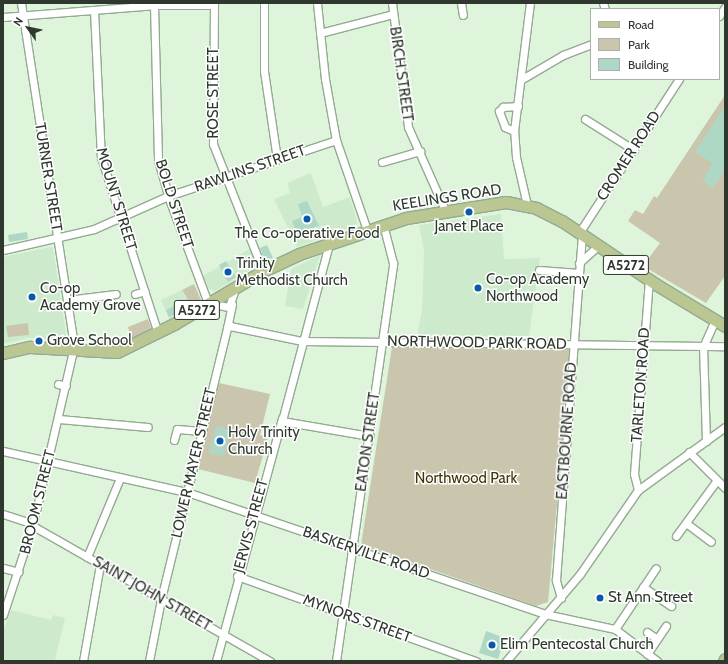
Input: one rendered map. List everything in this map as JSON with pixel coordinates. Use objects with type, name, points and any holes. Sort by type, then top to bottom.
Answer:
[{"type":"main road","name":"KEELINGS ROAD","points":[[3,353],[30,347],[74,351],[117,352],[158,333],[263,271],[330,244],[383,224],[445,210],[506,202],[527,205],[580,234],[649,280],[725,326]]},
{"type":"street","name":"TURNER STREET","points":[[21,3],[74,351]]},
{"type":"street","points":[[264,3],[264,71],[277,159]]},
{"type":"street","points":[[317,3],[336,140],[367,230]]},
{"type":"street","name":"BIRCH STREET","points":[[392,3],[408,127],[445,210]]},
{"type":"street","points":[[461,3],[463,15]]},
{"type":"street","points":[[527,205],[516,157],[514,131],[525,57],[530,3]]},
{"type":"street","points":[[3,17],[154,5],[214,4]]},
{"type":"street","name":"ROSE STREET","points":[[214,4],[213,144],[263,271]]},
{"type":"street","name":"BOLD STREET","points":[[154,5],[158,160],[168,196],[208,303]]},
{"type":"street","name":"MOUNT STREET","points":[[94,10],[99,148],[120,218],[158,333]]},
{"type":"street","points":[[320,33],[393,14]]},
{"type":"street","points":[[522,79],[563,55],[590,44]]},
{"type":"street","name":"CROMER ROAD","points":[[580,234],[678,80]]},
{"type":"street","points":[[514,131],[505,127],[499,111],[503,107],[518,106]]},
{"type":"street","points":[[585,119],[634,150]]},
{"type":"street","name":"RAWLINS STREET","points":[[3,250],[57,239],[115,222],[120,218],[168,196],[336,140]]},
{"type":"street","points":[[382,162],[420,151]]},
{"type":"street","name":"EATON STREET","points":[[336,661],[370,436],[393,263],[383,224]]},
{"type":"street","name":"EASTBOURNE ROAD","points":[[561,598],[556,580],[579,263],[582,255],[580,234]]},
{"type":"street","name":"JERVIS STREET","points":[[216,661],[237,576],[282,420],[302,341],[330,244]]},
{"type":"street","points":[[582,255],[598,246]]},
{"type":"street","points":[[315,263],[324,265]]},
{"type":"street","points":[[539,270],[579,273]]},
{"type":"street","name":"TARLETON ROAD","points":[[638,490],[634,474],[649,280]]},
{"type":"street","points":[[208,303],[225,308],[232,305],[236,286]]},
{"type":"street","points":[[67,300],[116,294]]},
{"type":"street","points":[[135,294],[146,295]]},
{"type":"street","name":"LOWER MAYER STREET","points":[[149,661],[161,599],[228,327],[232,305]]},
{"type":"street","points":[[706,441],[703,347],[715,320]]},
{"type":"street","name":"NORTHWOOD PARK ROAD","points":[[228,327],[302,341],[573,344],[643,347],[725,346]]},
{"type":"street","name":"BROOM STREET","points":[[3,615],[19,572],[33,525],[74,351]]},
{"type":"street","points":[[58,384],[66,386]]},
{"type":"street","points":[[59,419],[148,427]]},
{"type":"street","points":[[282,420],[370,436]]},
{"type":"street","points":[[506,661],[545,614],[561,598],[638,490],[725,427]]},
{"type":"street","points":[[174,440],[177,429],[201,432]]},
{"type":"street","name":"BASKERVILLE ROAD","points":[[3,452],[187,492],[545,614],[616,629]]},
{"type":"street","points":[[689,452],[725,488]]},
{"type":"street","points":[[87,556],[120,478]]},
{"type":"street","points":[[676,536],[717,480]]},
{"type":"street","name":"SAINT JOHN STREET","points":[[3,514],[33,525],[100,565],[270,661]]},
{"type":"street","points":[[686,523],[711,542]]},
{"type":"street","points":[[83,661],[100,565]]},
{"type":"street","points":[[3,568],[19,572]]},
{"type":"street","points":[[656,568],[616,629],[657,661]]},
{"type":"street","name":"MYNORS STREET","points":[[237,576],[343,612],[476,661]]},
{"type":"street","points":[[644,587],[671,606]]},
{"type":"street","points":[[647,654],[666,626]]},
{"type":"street","points":[[647,632],[657,639]]},
{"type":"shaded area","points":[[311,173],[323,207],[350,197],[358,224],[297,247],[274,199],[290,193],[287,183]]},
{"type":"shaded area","name":"Co-op Academy Northwood","points":[[501,214],[504,259],[540,258],[529,336],[417,336],[422,310],[424,251],[419,225]]},
{"type":"shaded area","name":"Co-op Academy Grove","points":[[50,247],[53,248],[67,340],[28,338],[3,344],[3,257]]},
{"type":"shaded area","points":[[251,248],[258,265],[215,291],[209,289],[203,276]]},
{"type":"shaded area","points":[[320,255],[303,309],[285,306],[291,269]]},
{"type":"shaded area","points":[[182,290],[192,306],[169,319],[161,300]]},
{"type":"shaded area","points":[[11,610],[51,620],[53,615],[65,618],[55,660],[59,661],[3,661],[3,631]]},
{"type":"green space","points":[[725,95],[725,276],[706,303],[643,266],[660,243],[628,221],[635,210],[643,214],[654,196],[657,198]]},
{"type":"green space","points":[[194,284],[201,300],[192,306],[182,290]]},
{"type":"green space","points":[[148,319],[151,328],[131,339],[128,327]]},
{"type":"green space","points":[[28,323],[29,335],[8,337],[6,326]]},
{"type":"green space","name":"Northwood Park","points":[[392,347],[571,350],[548,602],[536,606],[361,545]]},
{"type":"green space","points":[[219,383],[270,394],[260,435],[268,438],[255,483],[198,469]]},
{"type":"building","points":[[725,106],[725,170],[713,188],[703,181],[712,163],[695,152]]},
{"type":"building","name":"The Co-operative Food","points":[[307,201],[319,226],[297,234],[292,221],[302,217],[298,204]]},
{"type":"building","points":[[27,232],[28,239],[9,242],[8,235]]},
{"type":"building","points":[[267,245],[273,258],[265,261],[260,248]]},
{"type":"building","name":"Trinity Methodist Church","points":[[226,261],[236,277],[228,282],[219,265]]},
{"type":"building","points":[[188,299],[192,305],[169,317],[166,310]]},
{"type":"building","name":"Holy Trinity Church","points":[[216,426],[230,430],[224,456],[209,453]]},
{"type":"building","name":"Elim Pentecostal Church","points":[[486,631],[505,638],[498,659],[479,653]]},
{"type":"place","name":"Janet Place","points":[[469,212]]},
{"type":"place","name":"The Co-operative Food","points":[[307,219]]},
{"type":"place","name":"Trinity Methodist Church","points":[[228,272]]},
{"type":"place","name":"Co-op Academy Northwood","points":[[478,288]]},
{"type":"place","name":"Co-op Academy Grove","points":[[32,297]]},
{"type":"place","name":"Grove School","points":[[39,341]]},
{"type":"place","name":"Holy Trinity Church","points":[[220,441]]},
{"type":"place","name":"St Ann Street","points":[[600,598]]},
{"type":"place","name":"Elim Pentecostal Church","points":[[492,645]]}]
